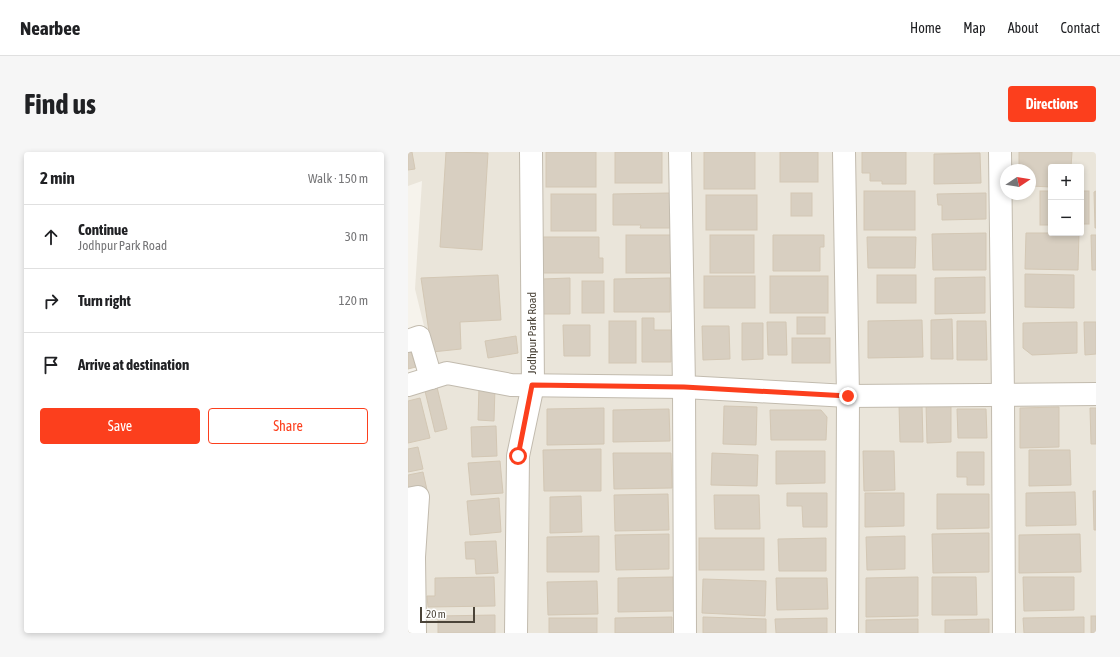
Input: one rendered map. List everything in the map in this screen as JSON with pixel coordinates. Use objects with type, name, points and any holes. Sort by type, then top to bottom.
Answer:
[{"type":"street","name":"Jodhpur Park Road","points":[[516,633],[518,456],[532,385],[531,152]]},
{"type":"street","points":[[680,152],[684,387],[685,633]]},
{"type":"street","points":[[844,152],[848,396],[847,633]]},
{"type":"street","points":[[1000,152],[1004,633]]},
{"type":"street","points":[[414,339],[431,378]]},
{"type":"street","points":[[408,385],[447,373],[511,385],[684,387],[848,396],[1003,396],[1096,394]]},
{"type":"street","points":[[408,499],[418,497],[414,558],[415,633]]},
{"type":"shaded area","points":[[408,152],[529,152],[529,380],[435,371],[415,289],[422,181],[408,186]]},
{"type":"shaded area","points":[[540,152],[843,152],[846,383],[691,381],[539,376]]},
{"type":"shaded area","points":[[849,152],[996,152],[999,390],[854,391]]},
{"type":"shaded area","points":[[1004,152],[1096,152],[1096,387],[1008,391],[1005,200],[1036,200],[1036,164],[1004,164]]},
{"type":"shaded area","points":[[447,378],[525,388],[512,633],[408,633],[408,390]]},
{"type":"shaded area","points":[[539,391],[1096,399],[1096,633],[522,633],[523,456]]},
{"type":"building","points":[[408,152],[412,152],[415,169],[408,170]]},
{"type":"building","points":[[446,152],[488,153],[482,250],[440,247]]},
{"type":"building","points":[[546,152],[596,152],[596,187],[546,187]]},
{"type":"building","points":[[615,152],[662,152],[662,183],[615,183]]},
{"type":"building","points":[[704,152],[755,152],[755,189],[704,189]]},
{"type":"building","points":[[780,152],[818,152],[818,182],[780,182]]},
{"type":"building","points":[[862,152],[906,152],[906,184],[882,184],[882,181],[870,181],[870,173],[862,173]]},
{"type":"building","points":[[1019,152],[1072,152],[1071,164],[1048,164],[1048,187],[1036,186],[1036,164],[1019,164]]},
{"type":"building","points":[[980,153],[981,183],[934,184],[934,154]]},
{"type":"building","points":[[864,191],[915,191],[915,230],[864,230]]},
{"type":"building","points":[[1040,191],[1048,191],[1048,225],[1040,225]]},
{"type":"building","points":[[1084,191],[1089,191],[1089,224],[1084,224]]},
{"type":"building","points":[[1096,191],[1096,228],[1095,228],[1094,192]]},
{"type":"building","points":[[670,193],[670,228],[640,228],[641,225],[613,225],[613,194]]},
{"type":"building","points":[[791,193],[812,193],[812,216],[791,216]]},
{"type":"building","points":[[986,193],[986,219],[942,220],[942,205],[938,205],[937,194]]},
{"type":"building","points":[[551,194],[596,194],[596,231],[551,231]]},
{"type":"building","points":[[706,195],[757,195],[757,230],[706,230]]},
{"type":"building","points":[[986,233],[986,270],[933,270],[932,234]]},
{"type":"building","points":[[1026,233],[1048,233],[1048,236],[1079,236],[1078,270],[1025,269]]},
{"type":"building","points":[[626,235],[672,235],[672,273],[626,273]]},
{"type":"building","points":[[710,235],[754,235],[754,273],[710,273]]},
{"type":"building","points":[[773,235],[824,235],[824,247],[820,247],[820,271],[773,271]]},
{"type":"building","points":[[1091,235],[1096,235],[1096,270],[1092,270]]},
{"type":"building","points":[[541,237],[599,237],[599,258],[603,258],[603,273],[542,273]]},
{"type":"building","points":[[867,237],[916,237],[915,268],[868,268]]},
{"type":"building","points":[[1025,274],[1074,275],[1074,308],[1025,307]]},
{"type":"building","points":[[498,275],[501,320],[460,322],[461,349],[432,352],[421,278]]},
{"type":"building","points":[[877,275],[916,275],[916,303],[877,303]]},
{"type":"building","points":[[704,276],[755,276],[755,308],[704,308]]},
{"type":"building","points":[[770,276],[828,276],[828,313],[770,313]]},
{"type":"building","points":[[985,277],[985,313],[935,314],[935,278]]},
{"type":"building","points":[[570,278],[570,314],[542,314],[542,279]]},
{"type":"building","points":[[670,278],[670,312],[614,312],[614,279]]},
{"type":"building","points":[[582,281],[604,281],[604,313],[582,313]]},
{"type":"building","points":[[797,317],[825,317],[825,334],[797,334]]},
{"type":"building","points":[[642,318],[654,318],[654,330],[671,330],[671,362],[642,362]]},
{"type":"building","points":[[952,319],[953,359],[931,359],[931,320]]},
{"type":"building","points":[[922,320],[923,357],[868,358],[868,321]]},
{"type":"building","points":[[609,321],[636,321],[636,363],[609,363]]},
{"type":"building","points":[[957,321],[986,321],[987,360],[957,360]]},
{"type":"building","points":[[767,322],[786,322],[787,355],[768,355]]},
{"type":"building","points":[[1077,322],[1077,353],[1032,355],[1023,348],[1023,323]]},
{"type":"building","points":[[1084,322],[1096,322],[1096,354],[1085,355]]},
{"type":"building","points":[[742,323],[763,323],[763,359],[742,360]]},
{"type":"building","points":[[563,325],[590,325],[590,356],[564,356]]},
{"type":"building","points":[[702,326],[729,326],[730,359],[703,360]]},
{"type":"building","points":[[516,336],[518,353],[488,358],[485,341]]},
{"type":"building","points":[[792,338],[830,338],[830,363],[792,363]]},
{"type":"building","points":[[408,346],[416,367],[408,369]]},
{"type":"building","points":[[436,383],[447,429],[435,432],[424,387]]},
{"type":"building","points":[[479,387],[495,387],[494,421],[478,420]]},
{"type":"building","points":[[420,398],[430,438],[408,443],[408,401]]},
{"type":"building","points":[[926,404],[951,404],[951,442],[927,443]]},
{"type":"building","points":[[899,405],[922,405],[923,442],[900,442]]},
{"type":"building","points":[[724,406],[757,407],[756,445],[723,444]]},
{"type":"building","points":[[1059,407],[1059,447],[1020,448],[1020,408]]},
{"type":"building","points":[[604,408],[604,444],[547,445],[547,409]]},
{"type":"building","points":[[1090,408],[1096,408],[1096,444],[1091,444]]},
{"type":"building","points":[[669,409],[670,441],[613,442],[613,410]]},
{"type":"building","points":[[957,409],[986,409],[987,438],[958,438]]},
{"type":"building","points":[[770,410],[821,410],[827,417],[826,440],[771,440]]},
{"type":"building","points":[[496,426],[497,456],[472,457],[471,427]]},
{"type":"building","points":[[418,447],[423,469],[408,472],[408,449]]},
{"type":"building","points":[[601,449],[601,491],[544,491],[543,450]]},
{"type":"building","points":[[1029,450],[1070,450],[1071,485],[1029,486]]},
{"type":"building","points":[[776,451],[825,451],[825,483],[776,484]]},
{"type":"building","points":[[863,451],[894,451],[895,490],[864,491]]},
{"type":"building","points":[[957,452],[984,452],[984,485],[967,485],[967,477],[957,477]]},
{"type":"building","points":[[613,453],[671,453],[672,488],[614,489]]},
{"type":"building","points":[[712,453],[758,455],[757,486],[711,485]]},
{"type":"building","points":[[500,461],[503,493],[471,495],[468,463]]},
{"type":"building","points":[[423,472],[427,490],[408,495],[408,475]]},
{"type":"building","points":[[1093,491],[1096,491],[1096,530],[1094,530]]},
{"type":"building","points":[[1075,492],[1076,525],[1026,526],[1026,493]]},
{"type":"building","points":[[787,493],[827,493],[827,527],[803,527],[802,506],[787,506]]},
{"type":"building","points":[[865,493],[904,493],[904,526],[865,527]]},
{"type":"building","points":[[668,494],[669,530],[615,531],[614,495]]},
{"type":"building","points":[[937,494],[989,494],[989,528],[937,529]]},
{"type":"building","points":[[714,495],[759,495],[760,529],[715,529]]},
{"type":"building","points":[[581,496],[582,532],[550,533],[550,497]]},
{"type":"building","points":[[499,498],[501,532],[470,535],[467,501]]},
{"type":"building","points":[[989,533],[989,572],[933,573],[932,534]]},
{"type":"building","points":[[669,534],[669,569],[616,570],[615,535]]},
{"type":"building","points":[[1080,534],[1081,572],[1019,573],[1019,535]]},
{"type":"building","points":[[599,536],[599,572],[547,572],[547,537]]},
{"type":"building","points":[[905,536],[905,569],[867,570],[866,537]]},
{"type":"building","points":[[699,538],[764,538],[764,570],[699,570]]},
{"type":"building","points":[[826,538],[826,571],[779,571],[778,539]]},
{"type":"building","points":[[496,541],[498,573],[476,574],[475,559],[466,559],[465,542]]},
{"type":"building","points":[[494,577],[495,606],[428,607],[427,596],[435,596],[435,578]]},
{"type":"building","points":[[673,577],[674,611],[618,612],[618,578]]},
{"type":"building","points":[[918,577],[918,616],[866,617],[866,578]]},
{"type":"building","points":[[932,577],[976,577],[977,615],[932,615]]},
{"type":"building","points":[[1023,577],[1074,577],[1074,610],[1024,611]]},
{"type":"building","points":[[776,578],[827,578],[828,609],[777,610]]},
{"type":"building","points":[[703,579],[766,581],[765,616],[702,613]]},
{"type":"building","points":[[597,581],[598,614],[548,615],[547,582]]},
{"type":"building","points":[[495,615],[495,633],[438,633],[438,616]]},
{"type":"building","points":[[1091,616],[1096,616],[1096,633],[1091,633]]},
{"type":"building","points":[[672,617],[672,633],[615,633],[615,618]]},
{"type":"building","points":[[703,617],[766,619],[766,633],[703,633]]},
{"type":"building","points":[[1084,617],[1084,633],[1024,633],[1023,618]]},
{"type":"building","points":[[549,618],[597,618],[597,633],[549,633]]},
{"type":"building","points":[[827,618],[827,633],[776,633],[775,619]]},
{"type":"building","points":[[918,619],[918,633],[866,633],[866,620]]},
{"type":"building","points":[[989,619],[989,633],[945,633],[945,620]]},
{"type":"route","points":[[518,456],[532,385],[684,387],[848,396]]}]
